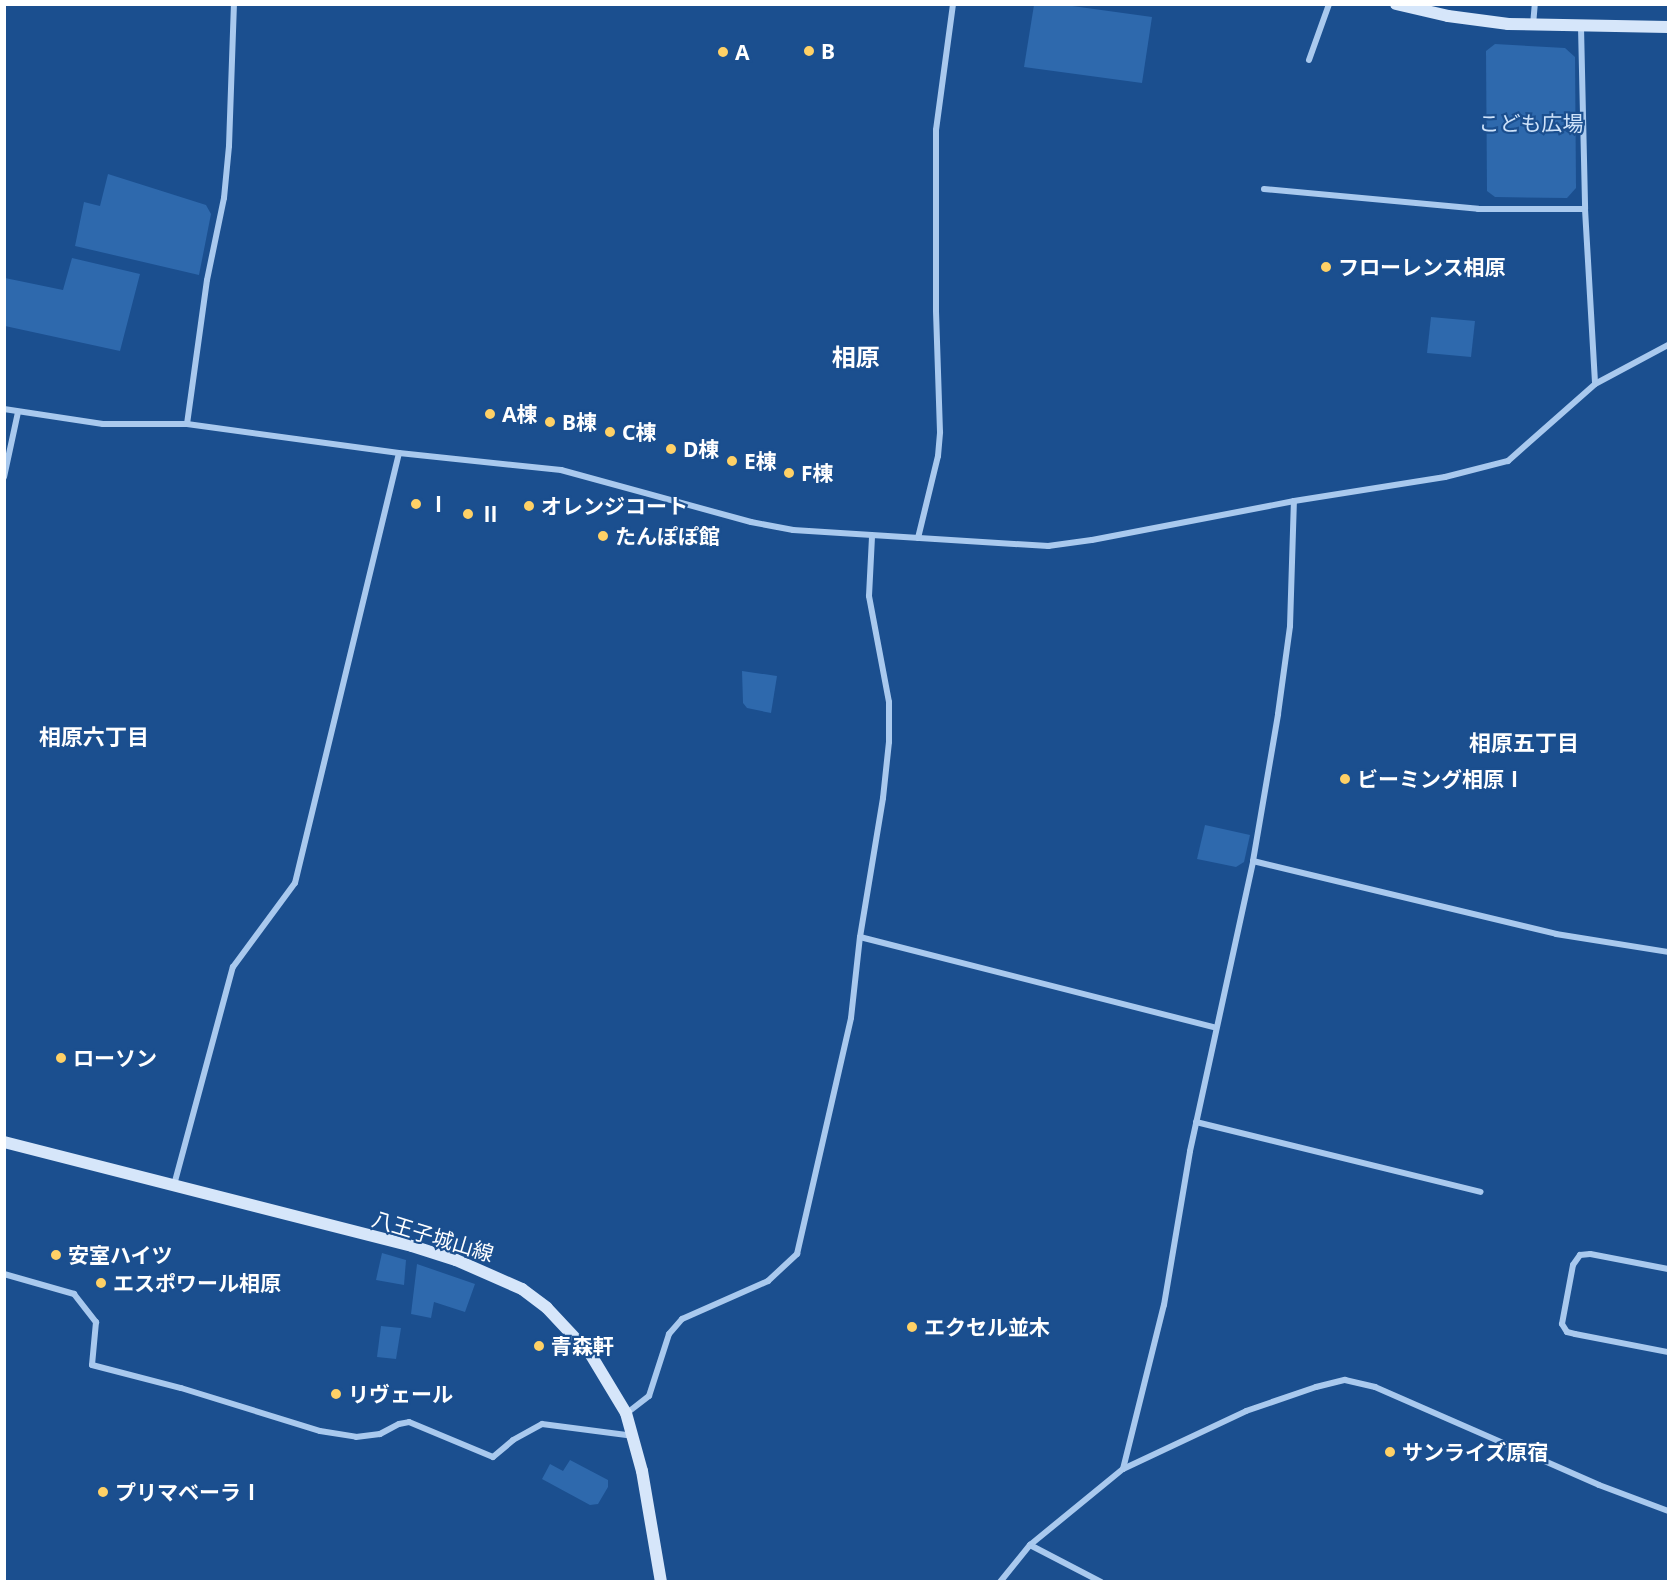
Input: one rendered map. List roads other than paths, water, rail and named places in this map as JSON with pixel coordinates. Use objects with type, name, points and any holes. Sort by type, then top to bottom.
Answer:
[{"type":"main road","points":[[1396,4],[1479,21],[1533,26],[1668,27]]},
{"type":"main road","name":"八王子城山線","points":[[4,1142],[412,1246],[508,1281],[547,1308],[570,1330],[591,1354],[626,1413],[634,1436],[661,1581]]},
{"type":"street","points":[[187,423],[207,280],[224,198],[229,146],[234,4]]},
{"type":"street","points":[[918,538],[938,456],[940,432],[936,310],[936,130],[953,4]]},
{"type":"street","points":[[1309,60],[1329,4]]},
{"type":"street","points":[[1533,26],[1535,4]]},
{"type":"street","points":[[1581,27],[1585,209],[1595,384]]},
{"type":"street","points":[[1264,189],[1478,209],[1585,209]]},
{"type":"street","points":[[4,409],[103,424],[187,423],[399,453],[561,470],[751,522],[793,530],[1048,546],[1127,534],[1294,501],[1445,477],[1508,461],[1595,384],[1668,345]]},
{"type":"street","points":[[4,477],[18,412]]},
{"type":"street","points":[[174,1186],[233,967],[245,947],[277,910],[295,883],[399,453]]},
{"type":"street","points":[[1123,1469],[1164,1305],[1196,1122],[1253,861],[1278,714],[1290,626],[1294,501]]},
{"type":"street","points":[[626,1413],[649,1396],[669,1334],[682,1319],[768,1281],[797,1254],[843,1065],[852,1018],[860,937],[883,798],[889,742],[889,702],[868,597],[872,536]]},
{"type":"street","points":[[1253,861],[1556,934],[1668,952]]},
{"type":"street","points":[[860,937],[1216,1028]]},
{"type":"street","points":[[1196,1122],[1480,1192]]},
{"type":"street","points":[[1668,1269],[1590,1254],[1580,1255],[1574,1265],[1562,1324],[1567,1332],[1668,1352]]},
{"type":"street","points":[[4,1274],[74,1294],[96,1322],[92,1365],[181,1388],[320,1431],[356,1437],[380,1434],[399,1424],[410,1422],[493,1456],[513,1440],[542,1424],[634,1436]]},
{"type":"street","points":[[1000,1581],[1030,1545],[1123,1469],[1246,1411],[1316,1387],[1345,1380],[1376,1387],[1599,1485],[1668,1511]]},
{"type":"street","points":[[1030,1545],[1101,1581]]},
{"type":"place","name":"B","points":[[809,51]]},
{"type":"place","name":"A","points":[[723,52]]},
{"type":"place","name":"フローレンス相原","points":[[1326,267]]},
{"type":"place","name":"A棟","points":[[490,414]]},
{"type":"place","name":"B棟","points":[[550,422]]},
{"type":"place","name":"C棟","points":[[610,432]]},
{"type":"place","name":"D棟","points":[[671,449]]},
{"type":"place","name":"E棟","points":[[732,461]]},
{"type":"place","name":"F棟","points":[[789,473]]},
{"type":"place","name":"Ⅰ","points":[[416,504]]},
{"type":"place","name":"オレンジコート","points":[[529,506]]},
{"type":"place","name":"Ⅱ","points":[[468,514]]},
{"type":"place","name":"たんぽぽ館","points":[[603,536]]},
{"type":"place","name":"ビーミング相原Ⅰ","points":[[1345,779]]},
{"type":"place","name":"ローソン","points":[[61,1058]]},
{"type":"place","name":"安室ハイツ","points":[[56,1255]]},
{"type":"place","name":"エスポワール相原","points":[[101,1283]]},
{"type":"place","name":"エクセル並木","points":[[912,1327]]},
{"type":"place","name":"青森軒","points":[[539,1346]]},
{"type":"place","name":"リヴェール","points":[[336,1394]]},
{"type":"place","name":"サンライズ原宿","points":[[1390,1452]]},
{"type":"place","name":"プリマベーラⅠ","points":[[103,1492]]},
{"type":"district","name":"相原","points":[[856,357]]},
{"type":"district","name":"相原六丁目","points":[[94,737]]},
{"type":"district","name":"相原五丁目","points":[[1524,743]]},
{"type":"park label","name":"こども広場","points":[[1531,123]]}]
